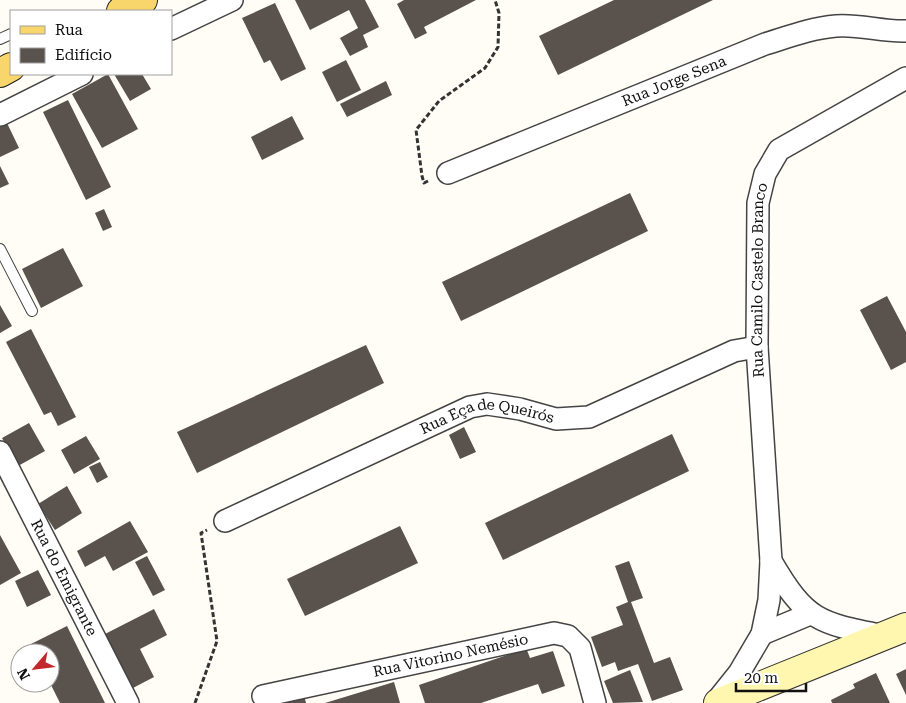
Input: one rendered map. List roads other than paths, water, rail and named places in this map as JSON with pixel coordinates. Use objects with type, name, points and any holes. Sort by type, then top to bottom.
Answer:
[{"type":"main road","points":[[122,10],[143,0]]},
{"type":"street","points":[[172,29],[232,0]]},
{"type":"street","name":"Rua Jorge Sena","points":[[448,173],[764,44],[807,30],[838,26],[887,32],[906,31]]},
{"type":"street","points":[[0,115],[80,75]]},
{"type":"street","name":"Rua Camilo Castelo Branco","points":[[717,703],[739,673],[762,634],[769,600],[771,561],[757,347],[758,203],[765,174],[779,150],[906,78]]},
{"type":"street","name":"Rua Eça de Queirós","points":[[225,521],[470,407],[487,404],[520,409],[556,419],[590,417],[734,351],[757,347]]},
{"type":"street","name":"Rua do Emigrante","points":[[0,452],[128,703]]},
{"type":"street","name":"Rua Camilo Castelo Branco","points":[[771,561],[790,593],[810,614],[838,627],[896,632]]},
{"type":"street","points":[[762,634],[810,614]]},
{"type":"street","points":[[717,703],[896,632]]},
{"type":"street","name":"Rua Vitorino Nemésio","points":[[263,696],[554,633],[568,636],[580,648],[595,703]]},
{"type":"lane","points":[[0,249],[32,311]]}]
